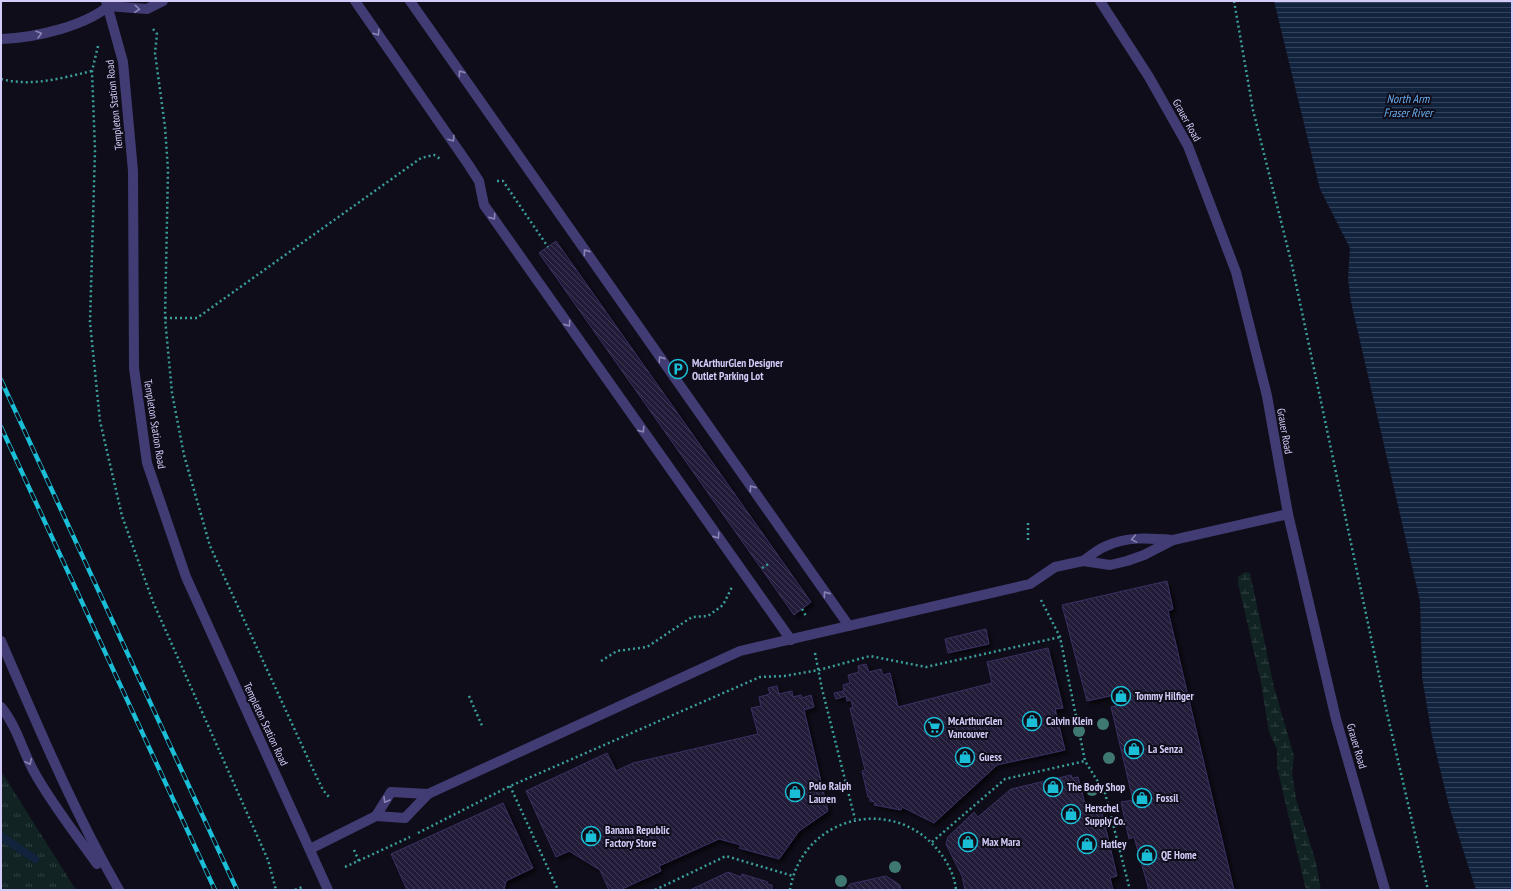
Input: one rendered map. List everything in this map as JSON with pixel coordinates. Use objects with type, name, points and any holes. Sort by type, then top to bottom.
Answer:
[{"type":"street","points":[[1,39],[23,38],[69,26],[80,22],[109,3],[147,9],[163,1]]},
{"type":"street","points":[[355,1],[479,182],[484,205],[791,640]]},
{"type":"street","points":[[410,1],[849,626]]},
{"type":"street","name":"Grauer Road","points":[[1100,1],[1149,77],[1188,146],[1236,272],[1267,396],[1288,514],[1336,720],[1385,890]]},
{"type":"street","name":"Templeton Station Road","points":[[109,3],[123,62],[133,171],[134,368],[147,463],[186,577],[328,890]]},
{"type":"street","points":[[310,849],[376,816],[405,818],[428,794],[740,651],[1030,584],[1055,567],[1084,561],[1110,565],[1127,561],[1144,555],[1173,540],[1288,514]]},
{"type":"street","points":[[1084,561],[1105,546],[1121,541],[1139,538],[1173,540]]},
{"type":"street","points":[[1,642],[68,794],[94,846],[119,890]]},
{"type":"street","points":[[1,707],[14,726],[33,769],[47,792],[116,890]]},
{"type":"street","points":[[376,816],[391,792],[428,794]]},
{"type":"path","points":[[1234,1],[1253,110],[1292,265],[1387,713],[1428,890]]},
{"type":"path","points":[[153,29],[157,34],[155,53],[165,127],[168,170],[164,318],[172,393],[184,455],[210,546],[298,740],[323,790],[329,797]]},
{"type":"path","points":[[1,80],[32,83],[92,71]]},
{"type":"path","points":[[164,318],[197,318],[421,158],[434,155],[445,162]]},
{"type":"path","points":[[479,182],[503,181],[548,247]]},
{"type":"path","points":[[1028,522],[1028,540]]},
{"type":"path","points":[[601,662],[617,651],[647,647],[692,617],[708,616],[723,605],[734,584],[770,563]]},
{"type":"path","points":[[1041,600],[1060,637],[1085,761],[1105,794],[1130,890]]},
{"type":"path","points":[[802,609],[807,616]]},
{"type":"path","points":[[345,867],[389,848],[510,786],[760,678],[784,676],[819,670],[870,656],[926,667],[1060,637]]},
{"type":"path","points":[[815,650],[822,689],[855,819]]},
{"type":"path","points":[[469,696],[483,728]]},
{"type":"path","points":[[932,842],[1004,779],[1085,761]]},
{"type":"path","points":[[510,786],[558,890]]},
{"type":"path","points":[[790,890],[793,876],[806,850],[828,831],[855,819],[882,818],[909,826],[932,842],[947,862],[956,890]]},
{"type":"path","points":[[354,850],[359,861]]},
{"type":"path","points":[[655,890],[726,856],[793,876]]},
{"type":"path","points":[[295,890],[302,887]]},
{"type":"green space","points":[[1245,572],[1250,573],[1274,687],[1294,756],[1292,772],[1296,799],[1315,859],[1321,890],[1306,890],[1277,767],[1277,749],[1269,732],[1261,682],[1238,583],[1238,577]]},
{"type":"green space","points":[[1,771],[76,890],[1,889]]},
{"type":"water","name":"North Arm Fraser River","points":[[1274,1],[1512,1],[1512,890],[1476,890],[1449,806],[1432,736],[1422,677],[1420,601],[1351,302],[1348,279],[1350,248],[1320,189]]},
{"type":"building","points":[[556,241],[811,602],[794,615],[539,253]]},
{"type":"building","points":[[1167,581],[1173,609],[1168,611],[1234,890],[1149,890],[1134,837],[1129,839],[1121,802],[1133,800],[1111,707],[1116,706],[1114,695],[1087,701],[1062,605]]},
{"type":"building","points":[[986,629],[989,644],[948,653],[945,639]]},
{"type":"building","points":[[1048,648],[1063,708],[1055,709],[1065,750],[997,765],[934,823],[902,807],[901,810],[874,805],[875,802],[870,801],[862,771],[865,770],[850,708],[853,708],[851,700],[847,701],[846,696],[836,699],[834,693],[844,691],[843,685],[850,683],[848,675],[859,672],[858,666],[866,664],[869,672],[881,669],[883,675],[890,673],[898,707],[992,683],[987,662]]},
{"type":"building","points":[[777,686],[779,694],[792,691],[793,697],[801,695],[802,698],[811,695],[814,707],[804,710],[828,811],[799,831],[779,859],[739,848],[741,845],[719,839],[659,866],[661,871],[620,890],[609,890],[600,870],[569,851],[556,857],[526,791],[607,753],[616,771],[633,763],[758,734],[751,708],[761,706],[759,697],[770,694],[768,688]]},
{"type":"building","points":[[1071,775],[1072,778],[1078,777],[1087,811],[1101,808],[1117,876],[1110,878],[1113,890],[965,890],[962,876],[946,844],[948,837],[974,812],[978,817],[1011,789]]},
{"type":"building","points":[[503,803],[533,868],[506,881],[504,890],[407,890],[391,854]]},
{"type":"building","points":[[728,872],[741,877],[742,874],[768,882],[767,884],[772,885],[772,889],[774,890],[690,890]]},
{"type":"building","points":[[886,876],[900,885],[901,890],[846,890],[850,884]]},
{"type":"waterway","points":[[1,836],[35,859]]},
{"type":"railway","points":[[1,380],[237,890]]},
{"type":"railway","points":[[1,427],[215,890]]},
{"type":"place","name":"McArthurGlen Designer Outlet Parking Lot","points":[[678,369]]},
{"type":"place","name":"Tommy Hilfiger","points":[[1121,696]]},
{"type":"place","name":"Calvin Klein","points":[[1032,721]]},
{"type":"place","name":"McArthurGlen Vancouver","points":[[934,727]]},
{"type":"place","name":"La Senza","points":[[1134,749]]},
{"type":"place","name":"Guess","points":[[965,757]]},
{"type":"place","name":"The Body Shop","points":[[1053,787]]},
{"type":"place","name":"Polo Ralph Lauren","points":[[795,792]]},
{"type":"place","name":"Fossil","points":[[1142,798]]},
{"type":"place","name":"Herschel Supply Co.","points":[[1071,814]]},
{"type":"place","name":"Banana Republic Factory Store","points":[[591,836]]},
{"type":"place","name":"Max Mara","points":[[968,842]]},
{"type":"place","name":"Hatley","points":[[1087,844]]},
{"type":"place","name":"QE Home","points":[[1147,855]]}]
